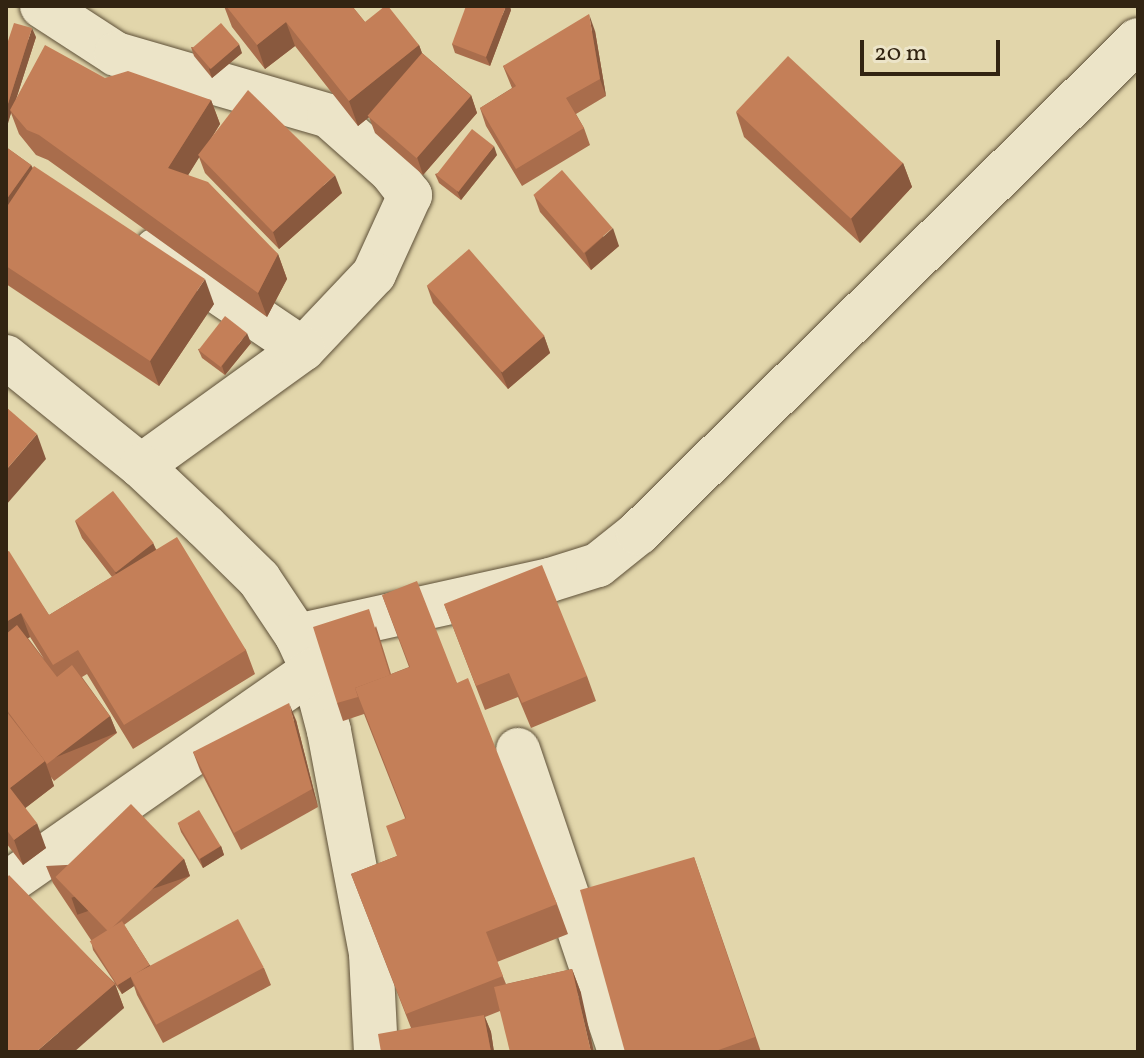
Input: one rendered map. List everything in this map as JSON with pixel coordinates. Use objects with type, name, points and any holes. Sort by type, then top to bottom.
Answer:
[{"type":"street","points":[[42,6],[116,54],[329,116],[391,171],[410,195],[374,274],[303,349],[141,466]]},
{"type":"street","points":[[6,884],[305,653],[598,565],[638,533],[1138,40]]},
{"type":"street","points":[[122,227],[303,349]]},
{"type":"street","points":[[6,357],[141,466],[259,579],[305,653],[329,731],[371,954],[376,1052]]},
{"type":"street","points":[[518,750],[620,1052]]},
{"type":"building","points":[[226,6],[352,6],[365,22],[388,6],[419,45],[349,101],[286,22],[257,45]]},
{"type":"building","points":[[466,6],[506,6],[486,57],[452,44]]},
{"type":"building","points":[[589,14],[600,79],[566,98],[584,128],[516,169],[480,108],[516,86],[503,66]]},
{"type":"building","points":[[14,23],[32,28],[6,110],[6,47]]},
{"type":"building","points":[[221,23],[239,44],[211,69],[192,48]]},
{"type":"building","points":[[45,45],[105,78],[128,71],[211,100],[168,168],[208,182],[278,254],[258,293],[39,135],[27,130],[10,110]]},
{"type":"building","points":[[422,53],[471,96],[417,158],[368,116]]},
{"type":"building","points":[[788,56],[903,163],[851,219],[736,112]]},
{"type":"building","points":[[248,90],[335,175],[273,232],[198,155]]},
{"type":"building","points":[[472,129],[494,146],[458,192],[436,175]]},
{"type":"building","points":[[6,147],[31,165],[6,200]]},
{"type":"building","points":[[34,166],[205,279],[150,361],[6,266],[6,208]]},
{"type":"building","points":[[562,170],[613,228],[584,253],[533,195]]},
{"type":"building","points":[[469,249],[544,336],[502,373],[427,286]]},
{"type":"building","points":[[225,316],[247,333],[221,367],[199,350]]},
{"type":"building","points":[[6,407],[37,434],[6,470]]},
{"type":"building","points":[[113,491],[154,543],[116,573],[75,521]]},
{"type":"building","points":[[177,537],[246,650],[124,725],[78,650],[53,665],[21,613],[6,622],[6,552],[9,551],[49,615]]},
{"type":"building","points":[[542,565],[587,676],[522,703],[509,673],[476,686],[444,604]]},
{"type":"building","points":[[417,581],[457,683],[468,678],[557,904],[486,932],[503,976],[406,1014],[351,874],[397,856],[386,826],[406,818],[355,688],[410,667],[382,595]]},
{"type":"building","points":[[369,609],[390,675],[355,688],[358,697],[337,703],[313,627]]},
{"type":"building","points":[[17,625],[57,677],[72,665],[110,716],[47,764],[6,709],[6,634]]},
{"type":"building","points":[[289,703],[312,789],[234,833],[193,752]]},
{"type":"building","points":[[6,711],[45,761],[10,788],[37,823],[14,840],[6,829]]},
{"type":"building","points":[[131,804],[184,859],[108,932],[55,877]]},
{"type":"building","points":[[199,810],[221,846],[199,859],[178,823]]},
{"type":"building","points":[[694,857],[755,1037],[713,1052],[625,1052],[580,890]]},
{"type":"building","points":[[9,875],[115,984],[36,1052],[6,1052],[6,879]]},
{"type":"building","points":[[238,919],[264,968],[156,1025],[130,976]]},
{"type":"building","points":[[122,921],[150,965],[117,985],[90,941]]},
{"type":"building","points":[[572,969],[591,1052],[510,1052],[494,987]]},
{"type":"building","points":[[484,1015],[491,1052],[381,1052],[378,1034]]}]
